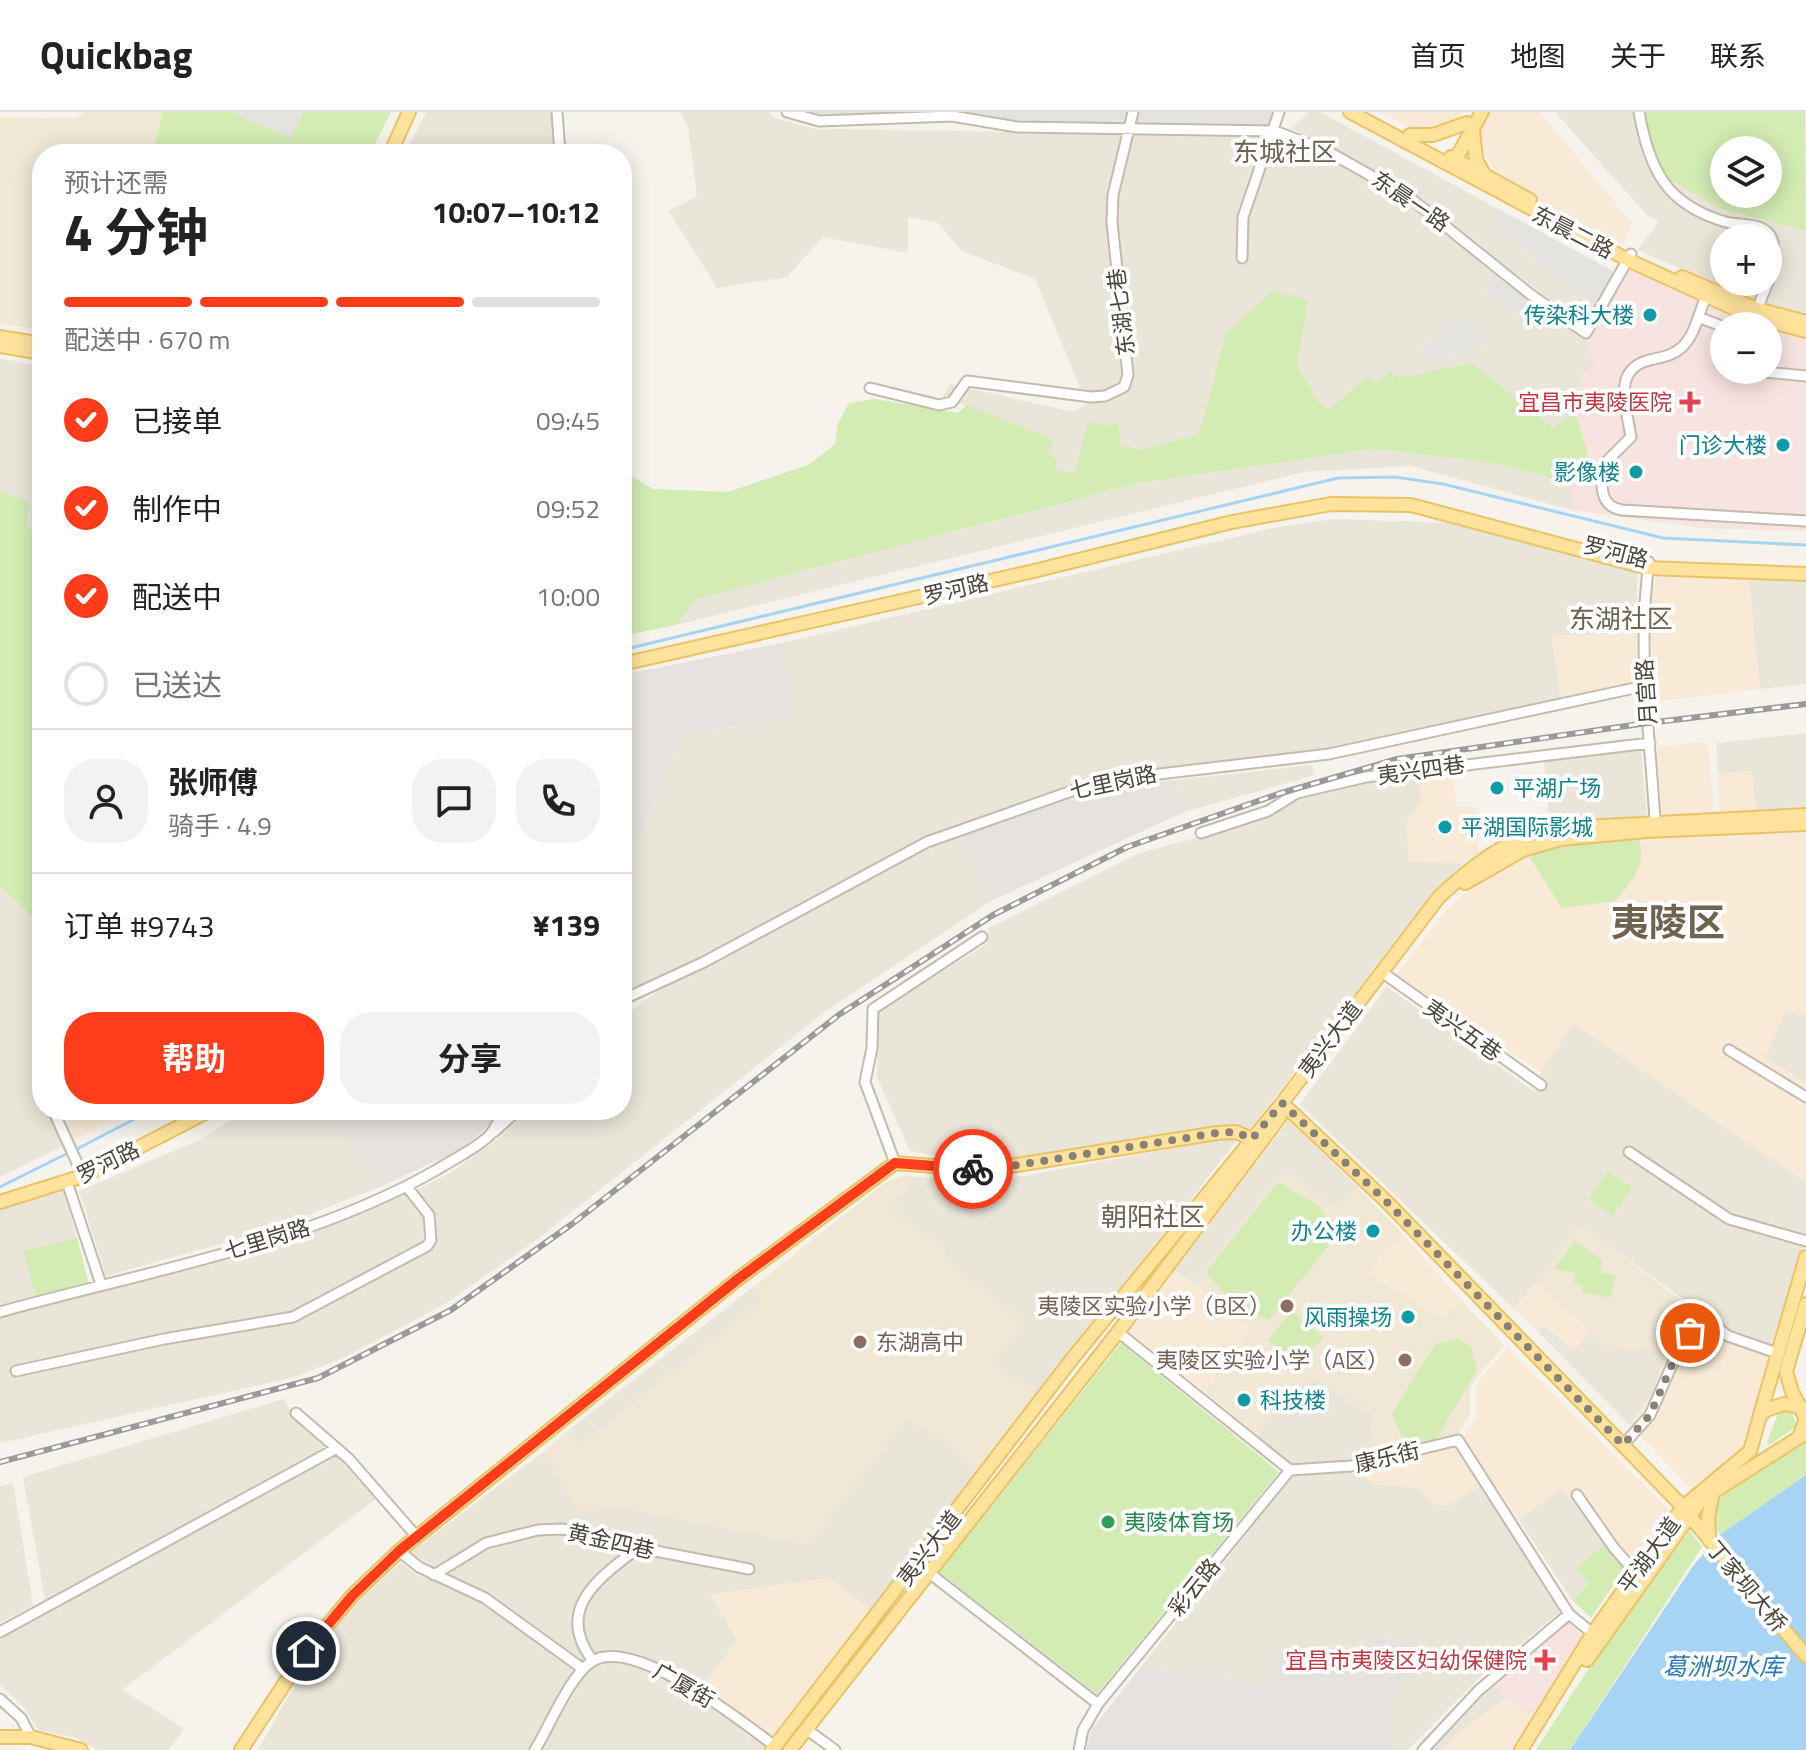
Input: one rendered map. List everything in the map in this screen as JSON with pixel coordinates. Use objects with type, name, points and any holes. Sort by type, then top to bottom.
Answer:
[{"type":"main road","points":[[391,144],[402,112]]},
{"type":"main road","points":[[392,144],[409,112]]},
{"type":"main road","name":"东晨二路","points":[[1350,112],[1450,161],[1629,257],[1754,312]]},
{"type":"main road","name":"东晨二路","points":[[1366,112],[1629,257]]},
{"type":"main road","points":[[1410,135],[1433,135],[1471,121],[1482,112]]},
{"type":"main road","points":[[1450,161],[1471,121]]},
{"type":"main road","points":[[1471,121],[1472,143],[1485,176]]},
{"type":"main road","name":"东晨二路","points":[[1782,318],[1806,322]]},
{"type":"main road","name":"东晨二路","points":[[1782,322],[1806,331]]},
{"type":"main road","points":[[0,337],[32,342]]},
{"type":"main road","points":[[0,346],[32,351]]},
{"type":"main road","name":"罗河路","points":[[632,662],[1290,511],[1328,498],[1410,498],[1648,565],[1806,574]]},
{"type":"main road","name":"罗河路","points":[[1648,565],[1806,567]]},
{"type":"main road","name":"夷兴大道","points":[[790,1750],[1118,1332],[1439,897],[1475,865],[1524,835],[1547,829],[1806,815]]},
{"type":"main road","name":"夷兴大道","points":[[774,1748],[1072,1359],[1252,1139],[1284,1105],[1444,901],[1480,872],[1523,850],[1561,839],[1632,832],[1806,824]]},
{"type":"main road","name":"丁家坝大桥","points":[[1284,1105],[1386,1201],[1686,1511],[1806,1656]]},
{"type":"main road","name":"罗河路","points":[[0,1202],[83,1176],[192,1120]]},
{"type":"main road","points":[[241,1750],[306,1651],[352,1596],[399,1551],[738,1279],[895,1163],[986,1170],[1217,1133],[1236,1132],[1252,1139]]},
{"type":"main road","name":"平湖大道","points":[[1521,1750],[1636,1573],[1686,1511],[1750,1451],[1806,1257]]},
{"type":"main road","points":[[1801,1436],[1806,1419],[1803,1407],[1787,1381],[1786,1371],[1806,1304]]},
{"type":"main road","points":[[1760,1416],[1778,1404],[1803,1407]]},
{"type":"main road","name":"平湖大道","points":[[1528,1750],[1596,1636],[1686,1511],[1801,1436]]},
{"type":"main road","points":[[1709,1540],[1708,1517],[1713,1492]]},
{"type":"main road","points":[[251,1750],[256,1728]]},
{"type":"main road","points":[[0,1740],[31,1737],[81,1750]]},
{"type":"main road","points":[[0,1740],[64,1750]]},
{"type":"street","points":[[557,112],[559,144]]},
{"type":"street","name":"东晨一路","points":[[787,112],[819,121],[952,116],[1017,127],[1275,131],[1327,151],[1409,197],[1530,294],[1586,333],[1629,257]]},
{"type":"street","name":"东湖七巷","points":[[870,388],[939,405],[952,402],[967,381],[1091,397],[1105,396],[1124,387],[1128,375],[1112,222],[1113,195],[1133,112]]},
{"type":"street","points":[[1242,258],[1243,217],[1279,112]]},
{"type":"street","points":[[1639,112],[1644,142],[1658,178],[1676,198],[1698,211],[1737,224]]},
{"type":"street","points":[[1708,293],[1688,341],[1680,349],[1636,365],[1624,381],[1631,437],[1601,467],[1606,502],[1622,510],[1806,521]]},
{"type":"street","points":[[1698,317],[1710,322]]},
{"type":"street","points":[[1782,374],[1806,376]]},
{"type":"street","name":"月宫路","points":[[1648,565],[1643,589],[1644,686],[1655,821]]},
{"type":"street","name":"七里岗路","points":[[632,996],[651,989],[927,842],[1100,781],[1329,754],[1644,686]]},
{"type":"street","name":"夷兴四巷","points":[[1201,833],[1268,811],[1297,793],[1366,777],[1650,743]]},
{"type":"street","points":[[895,1163],[865,1082],[872,1048],[873,1009],[982,937]]},
{"type":"street","name":"夷兴五巷","points":[[1386,975],[1541,1085]]},
{"type":"street","points":[[632,1001],[651,989]]},
{"type":"street","points":[[1729,1050],[1806,1097]]},
{"type":"street","points":[[57,1120],[83,1176]]},
{"type":"street","name":"七里岗路","points":[[0,1312],[263,1241],[351,1213],[407,1187],[488,1136],[498,1120]]},
{"type":"street","points":[[488,1136],[506,1120]]},
{"type":"street","points":[[1629,1152],[1729,1219],[1806,1241]]},
{"type":"street","points":[[67,1182],[101,1284]]},
{"type":"street","points":[[16,1371],[164,1339],[293,1317],[427,1246],[431,1240],[429,1215],[407,1187]]},
{"type":"street","points":[[1623,1445],[1650,1415],[1678,1351],[1702,1315],[1728,1336],[1777,1353]]},
{"type":"street","points":[[1118,1332],[1290,1470]]},
{"type":"street","points":[[296,1413],[337,1448],[417,1537]]},
{"type":"street","name":"康乐街","points":[[1290,1470],[1351,1466],[1458,1440],[1569,1614],[1596,1636]]},
{"type":"street","points":[[0,1632],[337,1448]]},
{"type":"street","name":"彩云路","points":[[1079,1750],[1083,1730],[1098,1704],[1290,1470]]},
{"type":"street","points":[[1577,1495],[1614,1548],[1636,1573]]},
{"type":"street","name":"黄金四巷","points":[[434,1575],[486,1543],[538,1530],[563,1529],[638,1548],[749,1569]]},
{"type":"street","points":[[535,1750],[583,1669],[593,1661],[580,1634],[579,1613],[585,1598],[597,1580],[638,1548]]},
{"type":"street","points":[[399,1551],[434,1575],[460,1583],[485,1598],[583,1669]]},
{"type":"street","points":[[928,1572],[1098,1704]]},
{"type":"street","points":[[1423,1750],[1479,1690],[1569,1614]]},
{"type":"street","name":"广厦街","points":[[593,1661],[641,1661],[697,1689],[774,1748]]},
{"type":"street","points":[[0,1699],[21,1718],[31,1737]]},
{"type":"street","points":[[806,1729],[835,1750]]},
{"type":"shaded area","points":[[85,112],[163,112],[155,144],[32,144],[32,328],[0,323],[0,117],[75,118]]},
{"type":"shaded area","points":[[231,112],[304,112],[290,138]]},
{"type":"shaded area","points":[[426,112],[556,112],[560,144],[410,144]]},
{"type":"shaded area","points":[[680,112],[769,112],[774,118],[816,129],[1282,136],[1375,182],[1442,224],[1529,299],[1587,339],[1594,367],[1575,393],[1574,411],[1553,428],[1472,363],[1377,384],[1330,410],[1318,402],[1297,365],[1308,301],[1226,333],[1199,434],[1143,450],[1121,445],[1075,472],[1056,470],[1048,454],[1052,438],[943,397],[950,384],[1074,412],[1087,404],[1035,279],[962,251],[937,222],[908,217],[908,253],[823,237],[787,277],[717,288],[669,211],[697,196],[688,126]]},
{"type":"shaded area","points":[[798,112],[1127,112],[1125,126],[1022,124],[963,115],[829,117]]},
{"type":"shaded area","points":[[1137,112],[1273,112],[1270,128],[1135,126]]},
{"type":"shaded area","points":[[1310,112],[1320,112],[1616,273],[1583,325],[1394,182],[1291,128]]},
{"type":"shaded area","points":[[1379,112],[1463,112],[1459,120],[1416,130]]},
{"type":"shaded area","points":[[1490,112],[1540,112],[1632,223],[1622,246],[1504,182],[1484,155],[1481,130]]},
{"type":"shaded area","points":[[1555,112],[1636,112],[1710,196],[1710,208],[1779,224],[1710,224],[1710,282],[1638,250],[1658,222],[1646,214]]},
{"type":"shaded area","points":[[1497,208],[1616,273],[1597,304],[1547,271],[1492,219]]},
{"type":"shaded area","points":[[1782,225],[1806,231],[1806,315],[1742,296],[1782,296]]},
{"type":"shaded area","name":"宜昌市夷陵医院","points":[[1631,268],[1726,312],[1710,312],[1710,384],[1782,384],[1782,333],[1806,339],[1806,531],[1702,528],[1572,510],[1575,484],[1588,453],[1574,411],[1575,393],[1582,374],[1594,367],[1587,339]]},
{"type":"shaded area","points":[[1495,275],[1539,311],[1528,323],[1483,289]]},
{"type":"shaded area","points":[[1456,313],[1488,341],[1482,347],[1426,360],[1418,353]]},
{"type":"shaded area","points":[[0,358],[32,365],[32,529],[25,528],[29,502],[0,491]]},
{"type":"shaded area","points":[[1373,449],[1488,462],[1575,484],[1572,510],[1411,466],[1304,472],[676,625],[695,599],[1141,483]]},
{"type":"shaded area","points":[[1334,519],[1448,523],[1637,571],[1637,633],[1552,636],[1561,699],[1328,748],[1095,777],[954,826],[649,986],[632,992],[632,843],[637,844],[682,736],[792,716],[782,643],[1278,527]]},
{"type":"shaded area","points":[[1656,577],[1749,578],[1760,689],[1653,702],[1651,591]]},
{"type":"shaded area","points":[[1749,578],[1806,580],[1806,684],[1760,689]]},
{"type":"shaded area","points":[[1637,633],[1637,683],[1561,699],[1552,636]]},
{"type":"shaded area","points":[[782,643],[793,716],[682,736],[637,844],[632,843],[632,673]]},
{"type":"shaded area","points":[[1806,733],[1806,811],[1756,813],[1752,772],[1718,773],[1716,743]]},
{"type":"shaded area","points":[[1708,742],[1714,814],[1662,816],[1657,747]]},
{"type":"shaded area","points":[[1641,751],[1647,816],[1549,822],[1544,759]]},
{"type":"shaded area","points":[[1312,765],[1315,775],[1184,812],[1176,780]]},
{"type":"shaded area","points":[[1454,770],[1456,807],[1477,807],[1479,853],[1464,863],[1408,862],[1407,823],[1421,801],[1418,773]]},
{"type":"shaded area","points":[[1752,771],[1756,813],[1720,814],[1718,773]]},
{"type":"shaded area","points":[[1418,773],[1421,801],[1407,823],[1409,861],[1464,863],[1428,899],[1250,1129],[1230,1126],[976,1163],[910,1151],[877,1077],[879,1011],[987,944],[989,928],[1137,854],[1234,827],[1297,796]]},
{"type":"shaded area","points":[[1176,780],[1184,812],[991,901],[957,833],[1093,787]]},
{"type":"shaded area","points":[[1806,829],[1806,1016],[1786,1011],[1765,1057],[1806,1083],[1806,1183],[1573,1023],[1541,1072],[1396,975],[1447,909],[1480,880],[1527,853],[1638,835]]},
{"type":"shaded area","points":[[957,833],[991,901],[826,1011],[536,1240],[445,1304],[341,1359],[291,1378],[0,1443],[0,1317],[284,1242],[415,1191],[450,1173],[501,1137],[517,1120],[632,1120],[632,1010],[663,987],[922,846]]},
{"type":"shaded area","points":[[0,887],[32,917],[32,1120],[64,1120],[73,1141],[0,1177]]},
{"type":"shaded area","points":[[1387,987],[1535,1092],[1541,1072],[1573,1023],[1806,1183],[1806,1239],[1774,1345],[1732,1334],[1579,1224],[1537,1283],[1513,1308],[1300,1104]]},
{"type":"shaded area","points":[[1786,1010],[1806,1016],[1806,1083],[1765,1058]]},
{"type":"shaded area","points":[[64,1120],[110,1120],[73,1141]]},
{"type":"shaded area","points":[[231,1120],[337,1120],[382,1186],[269,1230],[106,1276],[79,1191],[197,1141]]},
{"type":"shaded area","points":[[337,1120],[491,1120],[461,1149],[382,1186]]},
{"type":"shaded area","points":[[1289,1120],[1358,1188],[1332,1208],[1286,1169],[1194,1284],[1175,1270]]},
{"type":"shaded area","points":[[1219,1140],[1237,1140],[1036,1397],[994,1363],[1024,1322],[940,1256],[946,1251],[891,1210],[910,1183],[905,1176],[984,1183]]},
{"type":"shaded area","points":[[1286,1169],[1332,1208],[1358,1188],[1403,1234],[1383,1251],[1369,1274],[1444,1319],[1463,1302],[1504,1345],[1470,1386],[1470,1415],[1456,1436],[1373,1457],[1370,1438],[1373,1414],[1310,1376],[1298,1396],[1287,1390],[1258,1436],[1205,1392],[1252,1328],[1194,1284]]},
{"type":"shaded area","name":"东湖高中","points":[[905,1176],[910,1182],[891,1210],[946,1250],[941,1257],[1025,1322],[994,1363],[1036,1397],[979,1472],[948,1443],[906,1419],[808,1544],[619,1506],[579,1512],[545,1451],[569,1430],[583,1444],[763,1301],[752,1288],[886,1182]]},
{"type":"shaded area","points":[[64,1191],[77,1238],[25,1251],[36,1296],[0,1306],[0,1209]]},
{"type":"shaded area","points":[[1579,1223],[1692,1309],[1666,1349],[1610,1350],[1537,1283]]},
{"type":"shaded area","points":[[1403,1234],[1463,1302],[1445,1319],[1369,1274],[1383,1251]]},
{"type":"shaded area","points":[[1175,1270],[1252,1328],[1205,1392],[1128,1334]]},
{"type":"shaded area","points":[[1537,1283],[1590,1332],[1574,1351],[1544,1324],[1537,1331],[1513,1308]]},
{"type":"shaded area","points":[[752,1288],[763,1301],[582,1444],[569,1430]]},
{"type":"shaded area","points":[[1692,1309],[1732,1334],[1774,1345],[1747,1447],[1691,1488],[1630,1425],[1654,1391],[1666,1349]]},
{"type":"shaded area","points":[[1543,1324],[1573,1350],[1590,1332],[1610,1350],[1666,1349],[1654,1391],[1630,1425],[1537,1331]]},
{"type":"shaded area","points":[[1507,1347],[1670,1511],[1625,1568],[1561,1488],[1519,1520],[1463,1438],[1477,1416],[1475,1386]]},
{"type":"shaded area","points":[[1309,1375],[1373,1415],[1370,1438],[1373,1457],[1352,1463],[1293,1465],[1258,1436],[1288,1389]]},
{"type":"shaded area","points":[[284,1399],[295,1419],[324,1447],[45,1600],[23,1477]]},
{"type":"shaded area","points":[[906,1419],[948,1443],[979,1472],[873,1611],[710,1594],[737,1640],[701,1688],[640,1657],[595,1654],[583,1663],[480,1590],[409,1553],[545,1451],[579,1512],[619,1506],[808,1544]]},
{"type":"shaded area","points":[[1456,1444],[1482,1485],[1448,1505],[1434,1505],[1418,1488],[1374,1484],[1354,1470]]},
{"type":"shaded area","points":[[336,1456],[376,1499],[122,1690],[184,1728],[169,1750],[98,1750],[74,1737],[38,1730],[23,1706],[0,1685],[0,1639]]},
{"type":"shaded area","points":[[1354,1470],[1374,1484],[1418,1488],[1449,1505],[1482,1485],[1560,1612],[1484,1673],[1408,1750],[1398,1750],[1388,1743],[1370,1632],[1362,1665],[1273,1686],[1141,1667],[1294,1474]]},
{"type":"shaded area","points":[[13,1483],[33,1605],[0,1623],[0,1486]]},
{"type":"shaded area","points":[[1561,1488],[1605,1544],[1577,1567],[1589,1583],[1572,1600],[1519,1520]]},
{"type":"shaded area","points":[[401,1562],[418,1576],[460,1587],[578,1670],[530,1750],[258,1750],[310,1658],[359,1601]]},
{"type":"shaded area","points":[[829,1578],[873,1611],[772,1739],[701,1688],[737,1640],[710,1594]]},
{"type":"shaded area","name":"宜昌市夷陵区妇幼保健院","points":[[1568,1622],[1583,1635],[1533,1715],[1506,1698],[1494,1685]]},
{"type":"shaded area","points":[[1370,1631],[1414,1650],[1386,1719],[1395,1725],[1388,1743],[1398,1750],[1086,1750],[1092,1729],[1141,1667],[1273,1685],[1278,1652],[1361,1665]]},
{"type":"shaded area","points":[[606,1662],[641,1665],[695,1692],[768,1747],[765,1750],[541,1750],[586,1672]]},
{"type":"shaded area","points":[[1494,1685],[1506,1698],[1455,1735],[1443,1750],[1431,1750]]},
{"type":"shaded area","points":[[1506,1698],[1533,1715],[1511,1750],[1443,1750],[1455,1735]]},
{"type":"green space","points":[[163,112],[391,112],[375,144],[155,144]]},
{"type":"green space","points":[[1636,112],[1805,112],[1806,231],[1719,208],[1782,208],[1782,136],[1710,136],[1710,203],[1662,175]]},
{"type":"green space","points":[[1274,290],[1308,301],[1297,365],[1318,402],[1329,410],[1367,377],[1377,384],[1389,370],[1399,378],[1472,363],[1553,428],[1574,411],[1588,453],[1575,484],[1488,462],[1373,449],[1140,483],[696,599],[676,625],[632,634],[632,476],[653,489],[728,492],[810,464],[835,444],[838,423],[849,403],[875,399],[958,413],[967,405],[1053,439],[1048,454],[1055,457],[1056,470],[1075,472],[1087,423],[1118,425],[1121,445],[1143,450],[1199,434],[1226,333]]},
{"type":"green space","points":[[0,491],[29,502],[26,528],[32,529],[32,917],[0,887]]},
{"type":"green space","points":[[1638,835],[1640,863],[1615,901],[1562,908],[1527,853],[1567,843]]},
{"type":"green space","points":[[1608,1172],[1632,1187],[1613,1216],[1589,1200]]},
{"type":"green space","points":[[1278,1182],[1319,1206],[1337,1235],[1269,1320],[1233,1304],[1206,1272]]},
{"type":"green space","points":[[77,1238],[89,1284],[36,1296],[24,1251]]},
{"type":"green space","points":[[1574,1241],[1602,1260],[1600,1272],[1616,1276],[1610,1298],[1582,1292],[1583,1285],[1574,1283],[1576,1273],[1554,1269]]},
{"type":"green space","points":[[1291,1311],[1323,1337],[1300,1365],[1268,1340]]},
{"type":"green space","points":[[1457,1339],[1471,1346],[1477,1369],[1436,1440],[1413,1441],[1401,1435],[1392,1414],[1435,1344]]},
{"type":"green space","name":"夷陵体育场","points":[[1121,1343],[1279,1472],[1097,1694],[939,1572]]},
{"type":"green space","points":[[1780,1409],[1791,1410],[1797,1426],[1769,1445],[1767,1442]]},
{"type":"green space","points":[[1806,1439],[1806,1475],[1721,1534],[1716,1530],[1713,1505],[1724,1494]]},
{"type":"green space","points":[[1690,1531],[1702,1547],[1570,1750],[1536,1750],[1605,1643]]},
{"type":"green space","points":[[1605,1544],[1625,1568],[1591,1618],[1572,1600],[1589,1583],[1576,1568]]},
{"type":"water","name":"葛洲坝水库","points":[[1806,1475],[1806,1750],[1570,1750],[1693,1566],[1721,1534]]},
{"type":"waterway","points":[[632,648],[1338,478],[1395,477],[1443,484],[1663,538],[1806,545]]},
{"type":"waterway","points":[[75,1150],[133,1120]]},
{"type":"waterway","points":[[0,1187],[68,1153]]},
{"type":"railway","points":[[0,1462],[318,1378],[451,1310],[572,1224],[840,1014],[993,915],[1127,847],[1278,794],[1397,759],[1806,704]]},
{"type":"way so far","points":[[973,1169],[986,1170],[1217,1133],[1236,1132],[1252,1139],[1282,1103],[1386,1201],[1623,1445],[1650,1415],[1678,1351],[1690,1333]]},
{"type":"place","name":"传染科大楼","points":[[1650,315]]},
{"type":"place","name":"宜昌市夷陵医院","points":[[1690,402]]},
{"type":"place","name":"门诊大楼","points":[[1783,445]]},
{"type":"place","name":"影像楼","points":[[1636,472]]},
{"type":"place","name":"平湖广场","points":[[1497,788]]},
{"type":"place","name":"平湖国际影城","points":[[1445,827]]},
{"type":"place","name":"办公楼","points":[[1373,1231]]},
{"type":"place","name":"夷陵区实验小学（B区）","points":[[1287,1306]]},
{"type":"place","name":"风雨操场","points":[[1408,1317]]},
{"type":"place","name":"东湖高中","points":[[860,1342]]},
{"type":"place","name":"夷陵区实验小学（A区）","points":[[1405,1360]]},
{"type":"place","name":"科技楼","points":[[1244,1400]]},
{"type":"place","name":"夷陵体育场","points":[[1108,1522]]},
{"type":"place","name":"宜昌市夷陵区妇幼保健院","points":[[1545,1660]]},
{"type":"district","name":"东城社区","points":[[1285,152]]},
{"type":"district","name":"东湖社区","points":[[1621,619]]},
{"type":"district","name":"夷陵区","points":[[1668,923]]},
{"type":"district","name":"朝阳社区","points":[[1153,1217]]},
{"type":"route","points":[[306,1651],[352,1596],[399,1551],[738,1279],[895,1163],[973,1169]]}]
